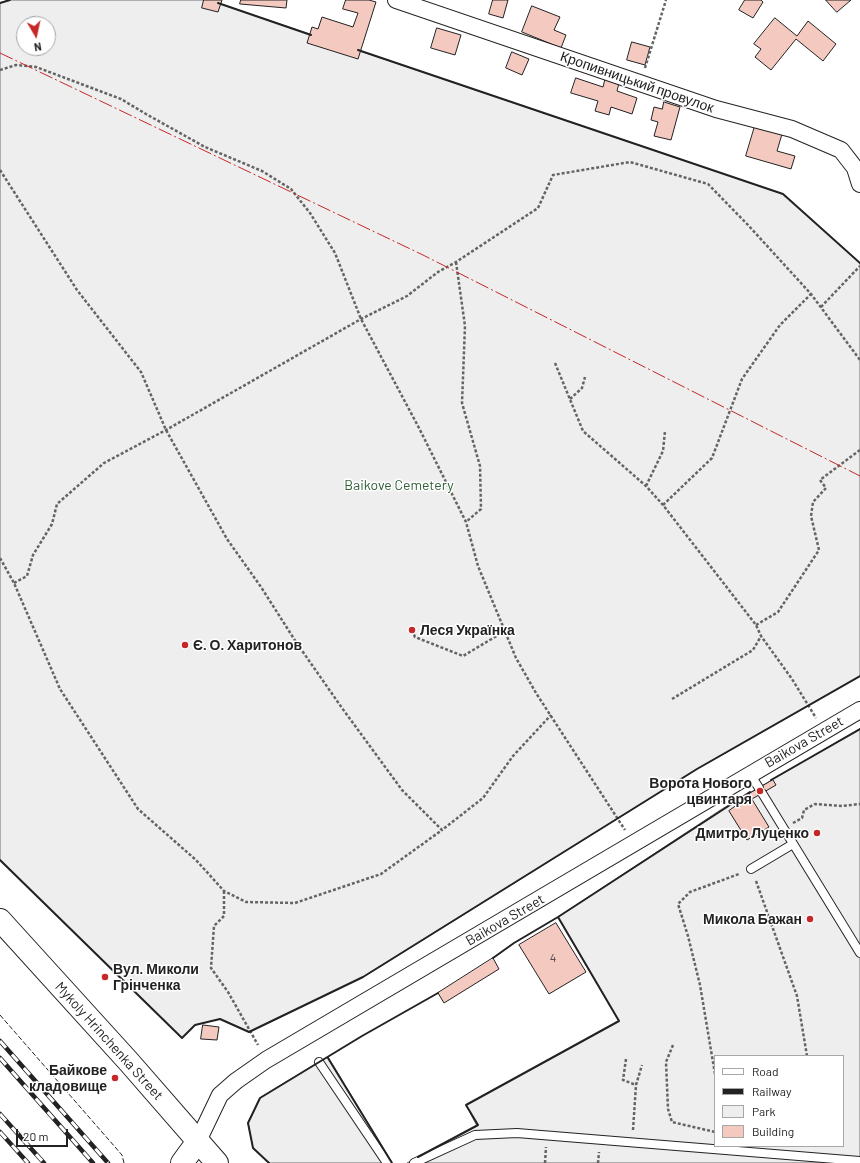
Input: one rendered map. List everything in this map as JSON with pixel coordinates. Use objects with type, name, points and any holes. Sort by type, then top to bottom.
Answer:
[{"type":"main road","name":"Mykoly Hrinchenka Street","points":[[0,920],[87,1015],[217,1163]]},
{"type":"main road","name":"Baikova Street","points":[[182,1163],[198,1141]]},
{"type":"street","name":"Кропивницький провулок","points":[[396,0],[716,109],[792,129],[841,150],[855,168],[860,184]]},
{"type":"street","name":"Baikova Street","points":[[198,1141],[220,1095],[236,1081],[266,1060],[860,710]]},
{"type":"lane","points":[[750,774],[860,953]]},
{"type":"lane","points":[[751,869],[793,844]]},
{"type":"lane","points":[[319,1062],[387,1163]]},
{"type":"lane","points":[[414,1163],[475,1135],[517,1133],[860,1161]]},
{"type":"path","points":[[640,84],[666,0]]},
{"type":"path","points":[[0,70],[16,65],[36,67],[121,99],[205,146],[262,171],[291,189],[310,213],[335,254],[362,319],[466,522],[478,566],[516,658],[634,844]]},
{"type":"path","points":[[14,583],[27,576],[33,555],[52,524],[57,504],[104,463],[166,430],[362,319],[407,296],[438,272],[456,262],[538,208],[553,175],[630,162],[708,184],[811,294],[860,360]]},
{"type":"path","points":[[0,170],[77,290],[141,372],[166,430],[227,539],[261,587],[300,648],[402,790],[442,830]]},
{"type":"path","points":[[456,262],[465,326],[462,403],[480,466],[481,509],[466,522]]},
{"type":"path","points":[[821,307],[860,266]]},
{"type":"path","points":[[663,505],[712,458],[742,379],[780,325],[811,294]]},
{"type":"path","points":[[555,363],[583,431],[646,486],[663,505],[756,626],[761,636],[792,679],[824,731]]},
{"type":"path","points":[[570,399],[582,388],[585,376]]},
{"type":"path","points":[[646,486],[663,451],[665,431]]},
{"type":"path","points":[[756,626],[778,612],[819,550],[811,516],[813,502],[826,488],[820,480],[860,450]]},
{"type":"path","points":[[0,558],[14,583],[60,689],[138,809],[196,860],[224,891],[246,902],[295,904],[381,874],[483,798],[513,756],[551,715]]},
{"type":"path","points":[[412,630],[415,637],[463,656],[505,631]]},
{"type":"path","points":[[672,699],[753,650],[761,636]]},
{"type":"path","points":[[784,829],[802,818],[804,810],[815,804],[842,806],[860,804]]},
{"type":"path","points":[[714,1068],[700,985],[688,936],[678,904],[690,892],[751,869],[763,898],[797,996],[807,1055]]},
{"type":"path","points":[[224,891],[224,916],[214,926],[211,968],[228,992],[266,1060]]},
{"type":"path","points":[[672,1045],[666,1062],[668,1109],[672,1122],[714,1132]]},
{"type":"path","points":[[626,1059],[623,1080],[636,1085]]},
{"type":"path","points":[[632,1142],[636,1085],[642,1065]]},
{"type":"green space","name":"Baikove Cemetery","points":[[10,0],[209,0],[783,194],[860,263],[860,676],[697,769],[363,977],[249,1032],[220,1019],[195,1025],[182,1038],[0,860],[0,3]]},
{"type":"green space","points":[[860,729],[860,1163],[407,1163],[477,1126],[466,1105],[619,1021],[558,917],[722,809]]},
{"type":"green space","points":[[328,1057],[392,1163],[269,1163],[253,1148],[248,1123],[260,1098]]},
{"type":"building","points":[[204,0],[222,0],[218,12],[202,8]]},
{"type":"building","points":[[241,0],[287,0],[286,8],[240,4]]},
{"type":"building","points":[[346,0],[369,0],[376,2],[358,59],[307,43],[312,27],[318,29],[322,17],[353,27],[358,13],[343,9]]},
{"type":"building","points":[[493,0],[508,0],[503,18],[489,14]]},
{"type":"building","points":[[745,0],[761,0],[763,2],[753,18],[739,10]]},
{"type":"building","points":[[826,0],[851,0],[837,12]]},
{"type":"building","points":[[532,6],[560,17],[554,30],[566,35],[561,48],[522,32]]},
{"type":"building","points":[[775,18],[797,36],[808,21],[836,44],[823,61],[796,39],[771,70],[755,57],[761,49],[754,44]]},
{"type":"building","points":[[437,28],[461,35],[455,55],[431,48]]},
{"type":"building","points":[[632,42],[650,47],[645,65],[627,60]]},
{"type":"building","points":[[512,52],[529,59],[522,75],[506,68]]},
{"type":"building","points":[[576,78],[603,87],[605,79],[619,83],[617,91],[637,98],[632,114],[611,107],[609,115],[595,111],[598,101],[571,93]]},
{"type":"building","points":[[664,102],[680,107],[671,140],[654,136],[658,122],[651,120],[654,107],[662,109]]},
{"type":"building","points":[[755,126],[782,134],[777,151],[795,156],[791,169],[746,156]]},
{"type":"building","name":"Ворота Нового цвинтаря","points":[[773,780],[776,785],[752,799],[749,794]]},
{"type":"building","points":[[750,796],[769,827],[747,840],[729,811]]},
{"type":"building","points":[[556,923],[586,972],[549,994],[519,945]]},
{"type":"building","points":[[493,958],[499,969],[444,1003],[438,993]]},
{"type":"building","points":[[203,1025],[219,1027],[217,1040],[201,1039]]},
{"type":"railway","points":[[0,1041],[108,1163]]},
{"type":"railway","points":[[0,1058],[93,1163]]},
{"type":"railway","points":[[0,1114],[44,1163]]},
{"type":"railway","points":[[0,1132],[28,1163]]},
{"type":"fence","points":[[0,1015],[122,1155],[124,1163]]},
{"type":"wall","points":[[0,3],[10,0]]},
{"type":"wall","points":[[218,3],[311,35]]},
{"type":"wall","points":[[358,50],[783,194],[860,263]]},
{"type":"wall","points":[[0,860],[182,1038],[195,1025],[220,1019],[249,1032],[363,977],[697,769],[860,676]]},
{"type":"wall","points":[[771,780],[860,729]]},
{"type":"wall","points":[[418,1157],[478,1125],[466,1105],[619,1021],[558,917],[750,792]]},
{"type":"wall","points":[[493,958],[514,943],[558,917]]},
{"type":"wall","points":[[269,1163],[253,1148],[248,1123],[260,1098],[362,1036],[438,993]]},
{"type":"wall","points":[[328,1058],[392,1163]]},
{"type":"power","points":[[0,53],[423,255],[860,476]]},
{"type":"place","name":"Леся Українка","points":[[412,630]]},
{"type":"place","name":"Є. О. Харитонов","points":[[185,645]]},
{"type":"place","name":"Ворота Нового цвинтаря","points":[[760,791]]},
{"type":"place","name":"Дмитро Луценко","points":[[817,833]]},
{"type":"place","name":"Микола Бажан","points":[[810,919]]},
{"type":"place","name":"Вул. Миколи Грінченка","points":[[105,977]]},
{"type":"place","name":"Байкове кладовище","points":[[115,1078]]}]
